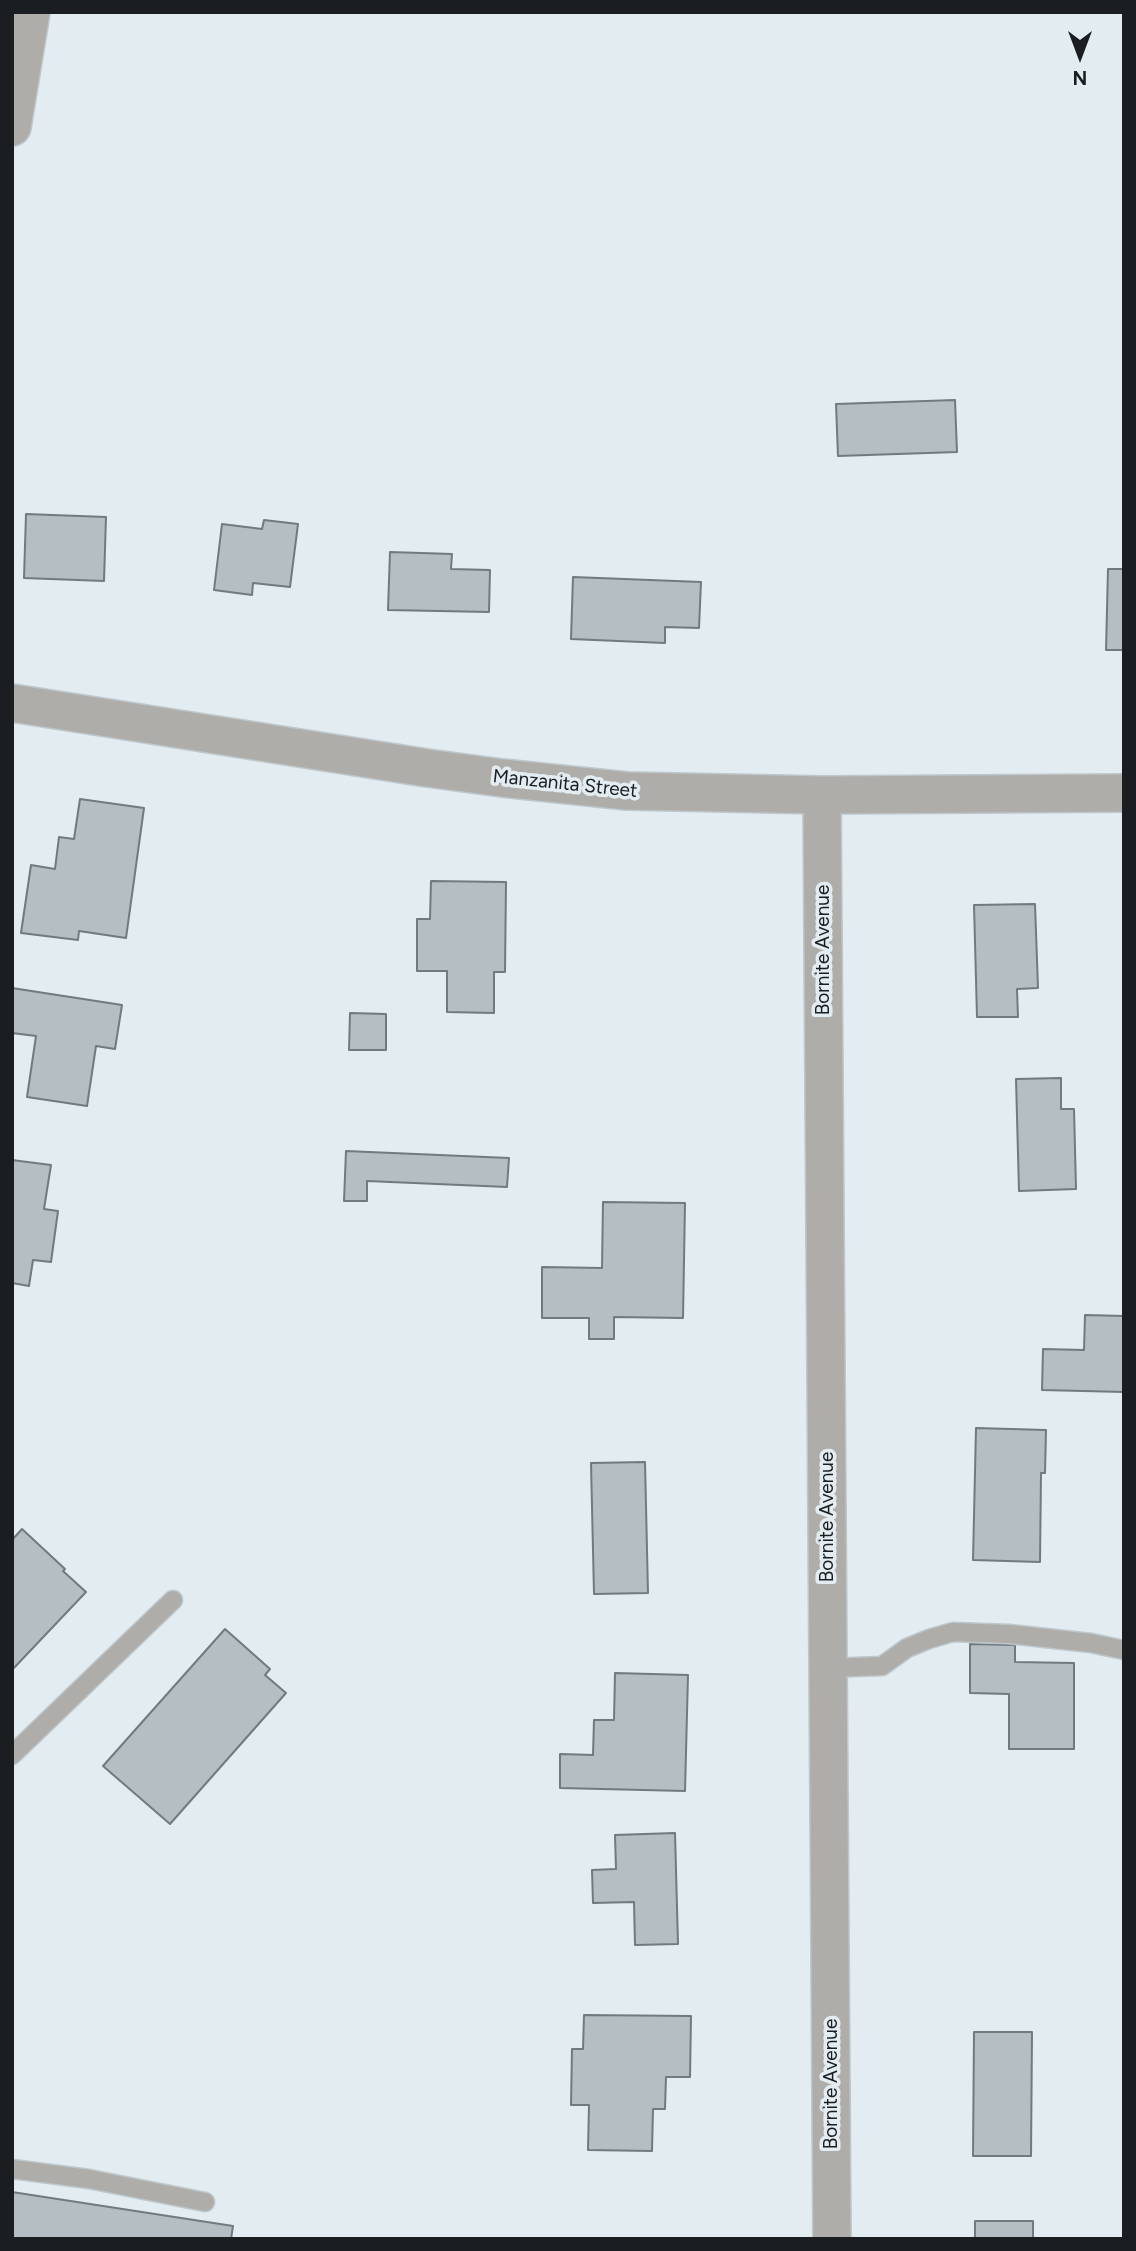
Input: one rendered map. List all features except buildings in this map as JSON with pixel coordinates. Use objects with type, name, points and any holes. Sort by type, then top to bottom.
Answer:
[{"type":"street","points":[[12,127],[31,12]]},
{"type":"street","name":"Manzanita Street","points":[[12,703],[502,778],[627,791],[822,795],[1124,793]]},
{"type":"street","name":"Bornite Avenue","points":[[822,795],[832,2239]]},
{"type":"lane","points":[[12,1755],[173,1600]]},
{"type":"lane","points":[[828,1668],[882,1666],[907,1648],[953,1632],[1050,1638],[1124,1650]]},
{"type":"lane","points":[[12,2169],[89,2179],[205,2202]]}]
